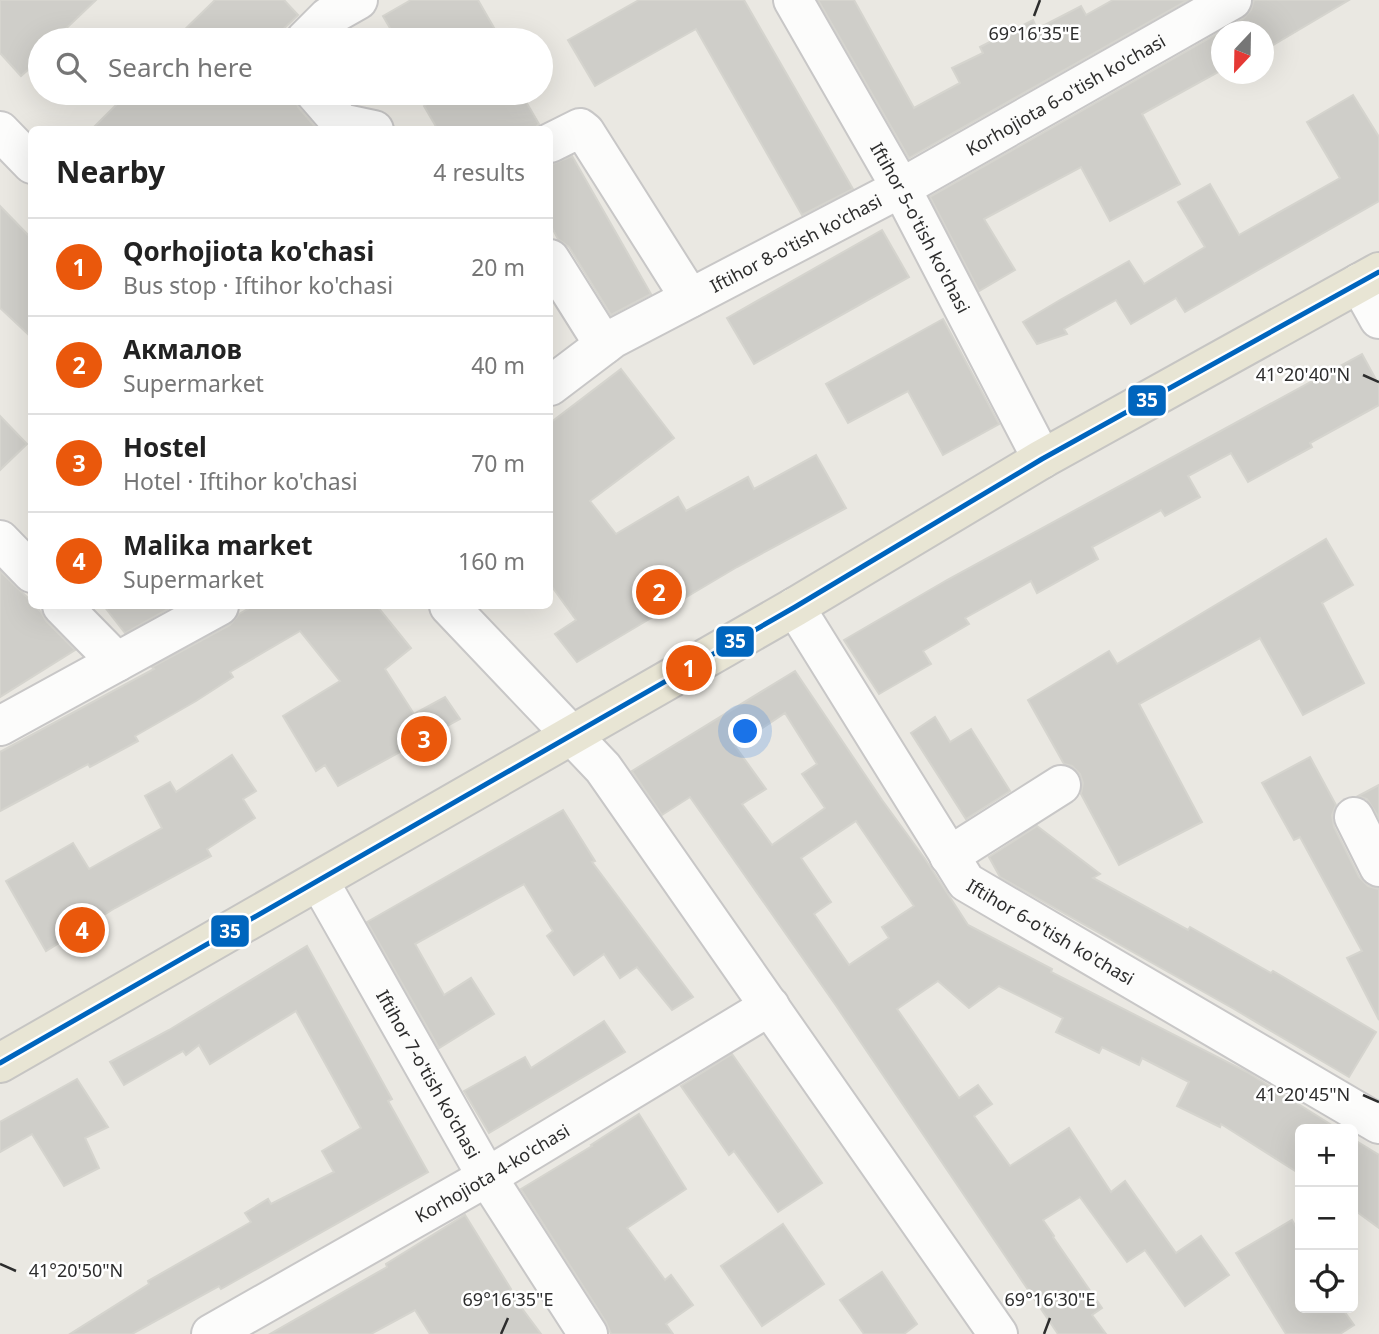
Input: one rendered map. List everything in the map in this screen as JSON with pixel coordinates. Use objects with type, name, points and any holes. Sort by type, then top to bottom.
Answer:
[{"type":"main road","points":[[0,1063],[794,607],[1042,459],[1369,277]]},
{"type":"street","name":"Iftihor 5-o'tish ko'chasi","points":[[793,0],[901,188],[1042,459]]},
{"type":"street","name":"Korhojiota 6-o'tish ko'chasi","points":[[901,188],[1232,0]]},
{"type":"street","points":[[325,105],[341,124],[352,126]]},
{"type":"street","name":"Iftihor 8-o'tish ko'chasi","points":[[553,141],[580,128],[585,132],[690,298]]},
{"type":"street","points":[[0,131],[28,160]]},
{"type":"street","name":"Iftihor 8-o'tish ko'chasi","points":[[553,384],[604,345],[901,188]]},
{"type":"street","points":[[553,264],[604,345]]},
{"type":"street","points":[[1369,277],[1379,319]]},
{"type":"street","points":[[0,540],[28,569]]},
{"type":"street","name":"Iftihor 6-o'tish ko'chasi","points":[[794,607],[966,882],[1379,1124]]},
{"type":"street","points":[[65,609],[117,662]]},
{"type":"street","points":[[0,726],[214,609]]},
{"type":"street","points":[[452,609],[603,768],[998,1334]]},
{"type":"street","points":[[949,856],[1061,785]]},
{"type":"street","points":[[1354,817],[1379,867]]},
{"type":"street","name":"Iftihor 7-o'tish ko'chasi","points":[[319,881],[487,1177],[588,1334]]},
{"type":"street","name":"Korhojiota 4-ko'chasi","points":[[211,1334],[487,1177],[770,1006]]},
{"type":"building","points":[[0,0],[96,0],[67,28],[28,28],[28,70],[21,76],[0,53]]},
{"type":"building","points":[[215,0],[284,0],[298,15],[284,28],[186,28]]},
{"type":"building","points":[[411,0],[478,0],[494,28],[390,28],[383,16]]},
{"type":"building","points":[[639,0],[744,0],[853,189],[802,215],[696,29],[595,86],[568,40]]},
{"type":"building","points":[[818,0],[854,0],[914,108],[960,83],[952,68],[983,53],[980,47],[1033,20],[1037,29],[1081,6],[1086,15],[1113,0],[1188,0],[909,158]]},
{"type":"building","points":[[1254,0],[1349,0],[1274,44],[1274,21],[1239,21],[1251,10]]},
{"type":"building","points":[[1211,37],[1211,76],[1142,114],[1180,184],[1110,221],[1081,167],[984,219],[1015,270],[979,291],[930,197]]},
{"type":"building","points":[[1353,95],[1379,137],[1379,201],[1185,312],[1176,298],[1131,324],[1116,300],[1064,329],[1067,334],[1037,344],[1023,322],[1060,300],[1129,261],[1144,284],[1205,247],[1178,202],[1210,184],[1239,235],[1340,178],[1307,122]]},
{"type":"building","points":[[116,105],[297,105],[315,126],[95,126]]},
{"type":"building","points":[[528,105],[539,124],[436,126],[424,106]]},
{"type":"building","points":[[572,156],[651,294],[611,315],[569,247],[558,239],[553,230],[553,164]]},
{"type":"building","points":[[0,206],[28,235],[28,334],[0,308]]},
{"type":"building","points":[[882,230],[909,277],[754,364],[727,318]]},
{"type":"building","points":[[943,319],[999,424],[943,455],[908,391],[848,423],[826,384]]},
{"type":"building","points":[[1362,354],[1379,385],[1379,405],[1310,443],[1312,447],[1248,482],[1231,453],[1188,476],[1200,497],[1165,516],[1161,510],[1092,547],[1098,559],[1037,593],[1031,581],[965,618],[969,624],[923,651],[931,664],[879,694],[844,640],[947,580]]},
{"type":"building","points":[[621,369],[674,438],[590,501],[616,534],[678,497],[686,511],[748,477],[754,489],[816,455],[846,508],[737,567],[577,662],[555,634],[576,620],[553,588],[553,421]]},
{"type":"building","points":[[0,416],[27,444],[0,470]]},
{"type":"building","points":[[1326,539],[1353,585],[1322,603],[1364,683],[1303,715],[1260,638],[1139,704],[1202,822],[1119,865],[1081,794],[1083,783],[1080,774],[1072,766],[1064,764],[1028,700],[1109,651],[1117,664]]},
{"type":"building","points":[[0,571],[28,598],[28,609],[38,609],[46,621],[75,650],[0,697]]},
{"type":"building","points":[[106,609],[168,609],[125,633]]},
{"type":"building","points":[[248,609],[379,609],[411,648],[385,669],[414,714],[445,697],[460,719],[338,786],[325,765],[316,771],[283,716],[340,681],[300,631],[230,672],[233,677],[196,701],[135,736],[138,741],[90,767],[88,764],[0,811],[0,752],[154,669],[152,667],[230,625],[239,614]]},
{"type":"building","points":[[795,671],[968,925],[1052,969],[1051,972],[1247,1072],[1330,1124],[1295,1124],[1295,1171],[1221,1124],[1220,1127],[1177,1106],[1189,1082],[1142,1058],[1139,1065],[1102,1047],[1099,1053],[1056,1032],[1063,1018],[999,986],[969,1008],[938,981],[897,1009],[959,1098],[978,1085],[992,1104],[974,1116],[1010,1166],[1069,1128],[1111,1192],[1125,1181],[1176,1253],[1201,1236],[1229,1275],[1185,1306],[1145,1250],[1127,1262],[1080,1197],[1043,1220],[1102,1308],[1092,1315],[1106,1334],[1058,1334],[837,1007],[690,797],[662,815],[632,771]],"holes":[[[785,713],[817,764],[802,774],[825,808],[772,845],[742,804],[766,789],[735,746]],[[856,821],[914,906],[882,927],[889,938],[849,965],[814,914],[831,902],[801,858]]]},
{"type":"building","points":[[935,717],[950,742],[971,729],[1010,791],[966,819],[911,733]]},
{"type":"building","points":[[232,755],[256,791],[243,799],[255,818],[207,849],[211,856],[115,908],[46,951],[6,881],[73,843],[89,869],[162,828],[145,796],[170,782],[176,792]]},
{"type":"building","points":[[1310,757],[1336,805],[1332,815],[1334,827],[1359,877],[1368,886],[1379,889],[1379,1020],[1347,958],[1362,951],[1300,837],[1294,840],[1262,783]]},
{"type":"building","points":[[1379,785],[1379,818],[1367,799],[1358,796]]},
{"type":"building","points":[[563,810],[595,861],[592,862],[693,997],[672,1010],[637,967],[620,978],[604,954],[574,975],[547,936],[553,931],[524,884],[415,944],[444,995],[471,978],[494,1014],[439,1048],[367,922]]},
{"type":"building","points":[[1037,826],[1100,874],[1093,878],[1188,930],[1190,927],[1271,973],[1273,971],[1376,1032],[1349,1077],[1000,877],[989,857]]},
{"type":"building","points":[[307,946],[392,1099],[388,1101],[428,1172],[221,1289],[219,1286],[132,1334],[70,1334],[149,1284],[148,1281],[251,1222],[245,1213],[268,1199],[271,1204],[334,1172],[322,1151],[361,1128],[296,1011],[210,1064],[199,1045],[186,1055],[183,1051],[124,1085],[110,1062],[169,1030]]},
{"type":"building","points":[[604,1021],[625,1052],[489,1133],[464,1091],[525,1057],[531,1068]]},
{"type":"building","points":[[732,1054],[822,1183],[778,1212],[734,1151],[729,1155],[681,1086]]},
{"type":"building","points":[[77,1079],[108,1127],[85,1138],[99,1168],[64,1186],[32,1134],[0,1152],[0,1122]]},
{"type":"building","points":[[639,1114],[686,1189],[627,1228],[665,1280],[671,1275],[693,1305],[666,1324],[673,1334],[611,1334],[521,1189]]},
{"type":"building","points":[[1358,1142],[1379,1155],[1379,1228],[1358,1213]]},
{"type":"building","points":[[465,1215],[511,1289],[509,1291],[541,1334],[430,1334],[415,1310],[371,1334],[270,1334],[387,1267],[386,1264]]},
{"type":"building","points":[[1292,1220],[1295,1225],[1295,1313],[1346,1313],[1354,1325],[1340,1334],[1286,1334],[1236,1253]]},
{"type":"building","points":[[783,1224],[824,1284],[762,1326],[721,1266]]},
{"type":"building","points":[[882,1272],[917,1324],[904,1334],[864,1334],[840,1300]]},
{"type":"transit line","name":"35","points":[[0,1063],[795,607],[1042,459],[1379,272]]},
{"type":"place","name":"Акмалов","points":[[659,592]]},
{"type":"place","name":"Qorhojiota ko'chasi","points":[[689,668]]},
{"type":"place","name":"Hostel","points":[[424,739]]},
{"type":"place","name":"Malika market","points":[[82,930]]}]
